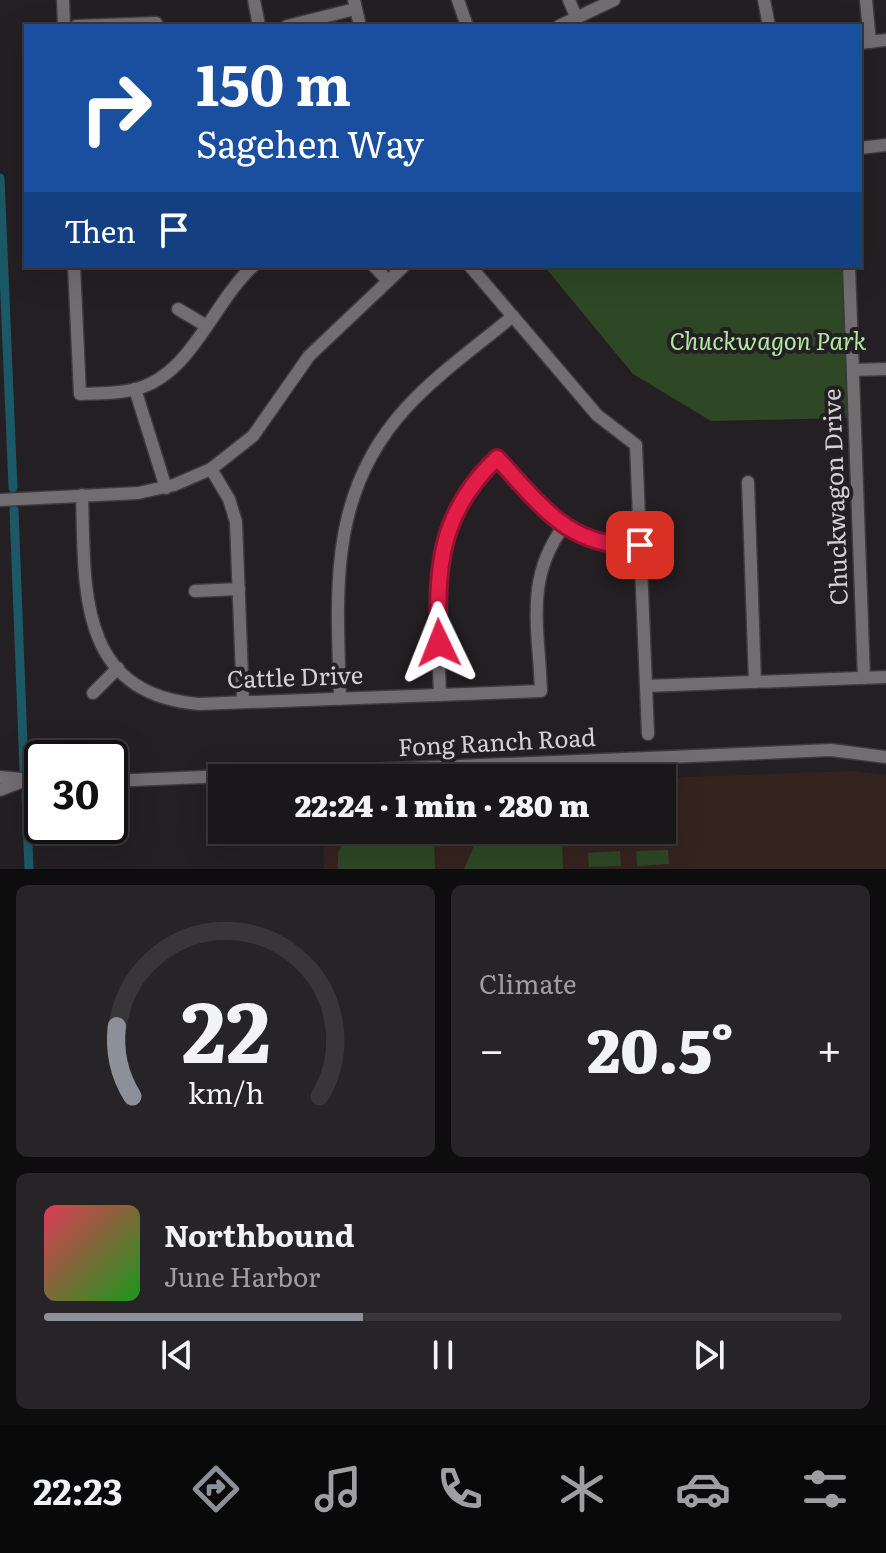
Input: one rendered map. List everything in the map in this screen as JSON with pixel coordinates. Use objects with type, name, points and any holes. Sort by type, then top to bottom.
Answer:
[{"type":"street","points":[[63,0],[64,24]]},
{"type":"street","points":[[254,0],[259,24]]},
{"type":"street","points":[[458,0],[466,24]]},
{"type":"street","points":[[569,0],[576,17]]},
{"type":"street","points":[[563,24],[614,0]]},
{"type":"street","points":[[764,0],[769,24]]},
{"type":"street","points":[[866,0],[865,42],[886,40]]},
{"type":"street","points":[[293,24],[354,4],[359,24]]},
{"type":"street","points":[[129,24],[156,24]]},
{"type":"street","points":[[862,148],[886,145]]},
{"type":"street","points":[[74,268],[80,394],[135,389],[175,367],[251,268]]},
{"type":"street","points":[[376,268],[388,281]]},
{"type":"street","points":[[0,500],[138,493],[166,488],[211,469],[253,436],[309,356],[402,268]]},
{"type":"street","points":[[472,268],[597,415],[636,445],[648,734]]},
{"type":"street","name":"Chuckwagon Drive","points":[[849,268],[864,678]]},
{"type":"street","points":[[178,309],[205,325]]},
{"type":"street","points":[[340,699],[338,565],[343,528],[357,485],[378,444],[406,408],[513,316]]},
{"type":"street","points":[[853,370],[886,369]]},
{"type":"street","points":[[135,389],[166,488]]},
{"type":"street","points":[[440,695],[438,568],[447,532],[474,483],[497,458],[564,526],[597,542],[640,545]]},
{"type":"street","points":[[211,469],[234,510],[243,702]]},
{"type":"street","points":[[748,482],[755,682]]},
{"type":"street","name":"Cattle Drive","points":[[82,495],[87,608],[99,642],[118,668],[141,686],[169,699],[199,704],[541,691],[538,577],[543,557],[564,526]]},
{"type":"street","points":[[195,591],[239,589]]},
{"type":"street","points":[[93,693],[118,668]]},
{"type":"street","points":[[646,686],[886,677]]},
{"type":"street","name":"Fong Ranch Road","points":[[128,780],[831,750],[886,757]]},
{"type":"street","points":[[0,777],[24,781]]},
{"type":"street","points":[[0,790],[24,781]]},
{"type":"shaded area","points":[[854,771],[886,775],[886,869],[324,869],[323,844],[676,844],[676,777]]},
{"type":"green space","name":"Chuckwagon Park","points":[[546,268],[842,268],[847,418],[711,421],[633,374]]},
{"type":"green space","points":[[342,844],[434,844],[435,869],[338,869],[338,853]]},
{"type":"green space","points":[[475,844],[562,844],[563,869],[464,869]]},
{"type":"green space","points":[[668,850],[669,864],[637,866],[636,851]]},
{"type":"green space","points":[[620,851],[621,866],[589,867],[588,853]]},
{"type":"waterway","points":[[0,178],[13,488]]},
{"type":"waterway","points":[[14,510],[24,770]]},
{"type":"waterway","points":[[28,844],[29,869]]},
{"type":"route","points":[[439,643],[438,568],[447,532],[463,498],[497,458],[553,517],[571,531],[583,538],[611,545],[640,545]]}]
